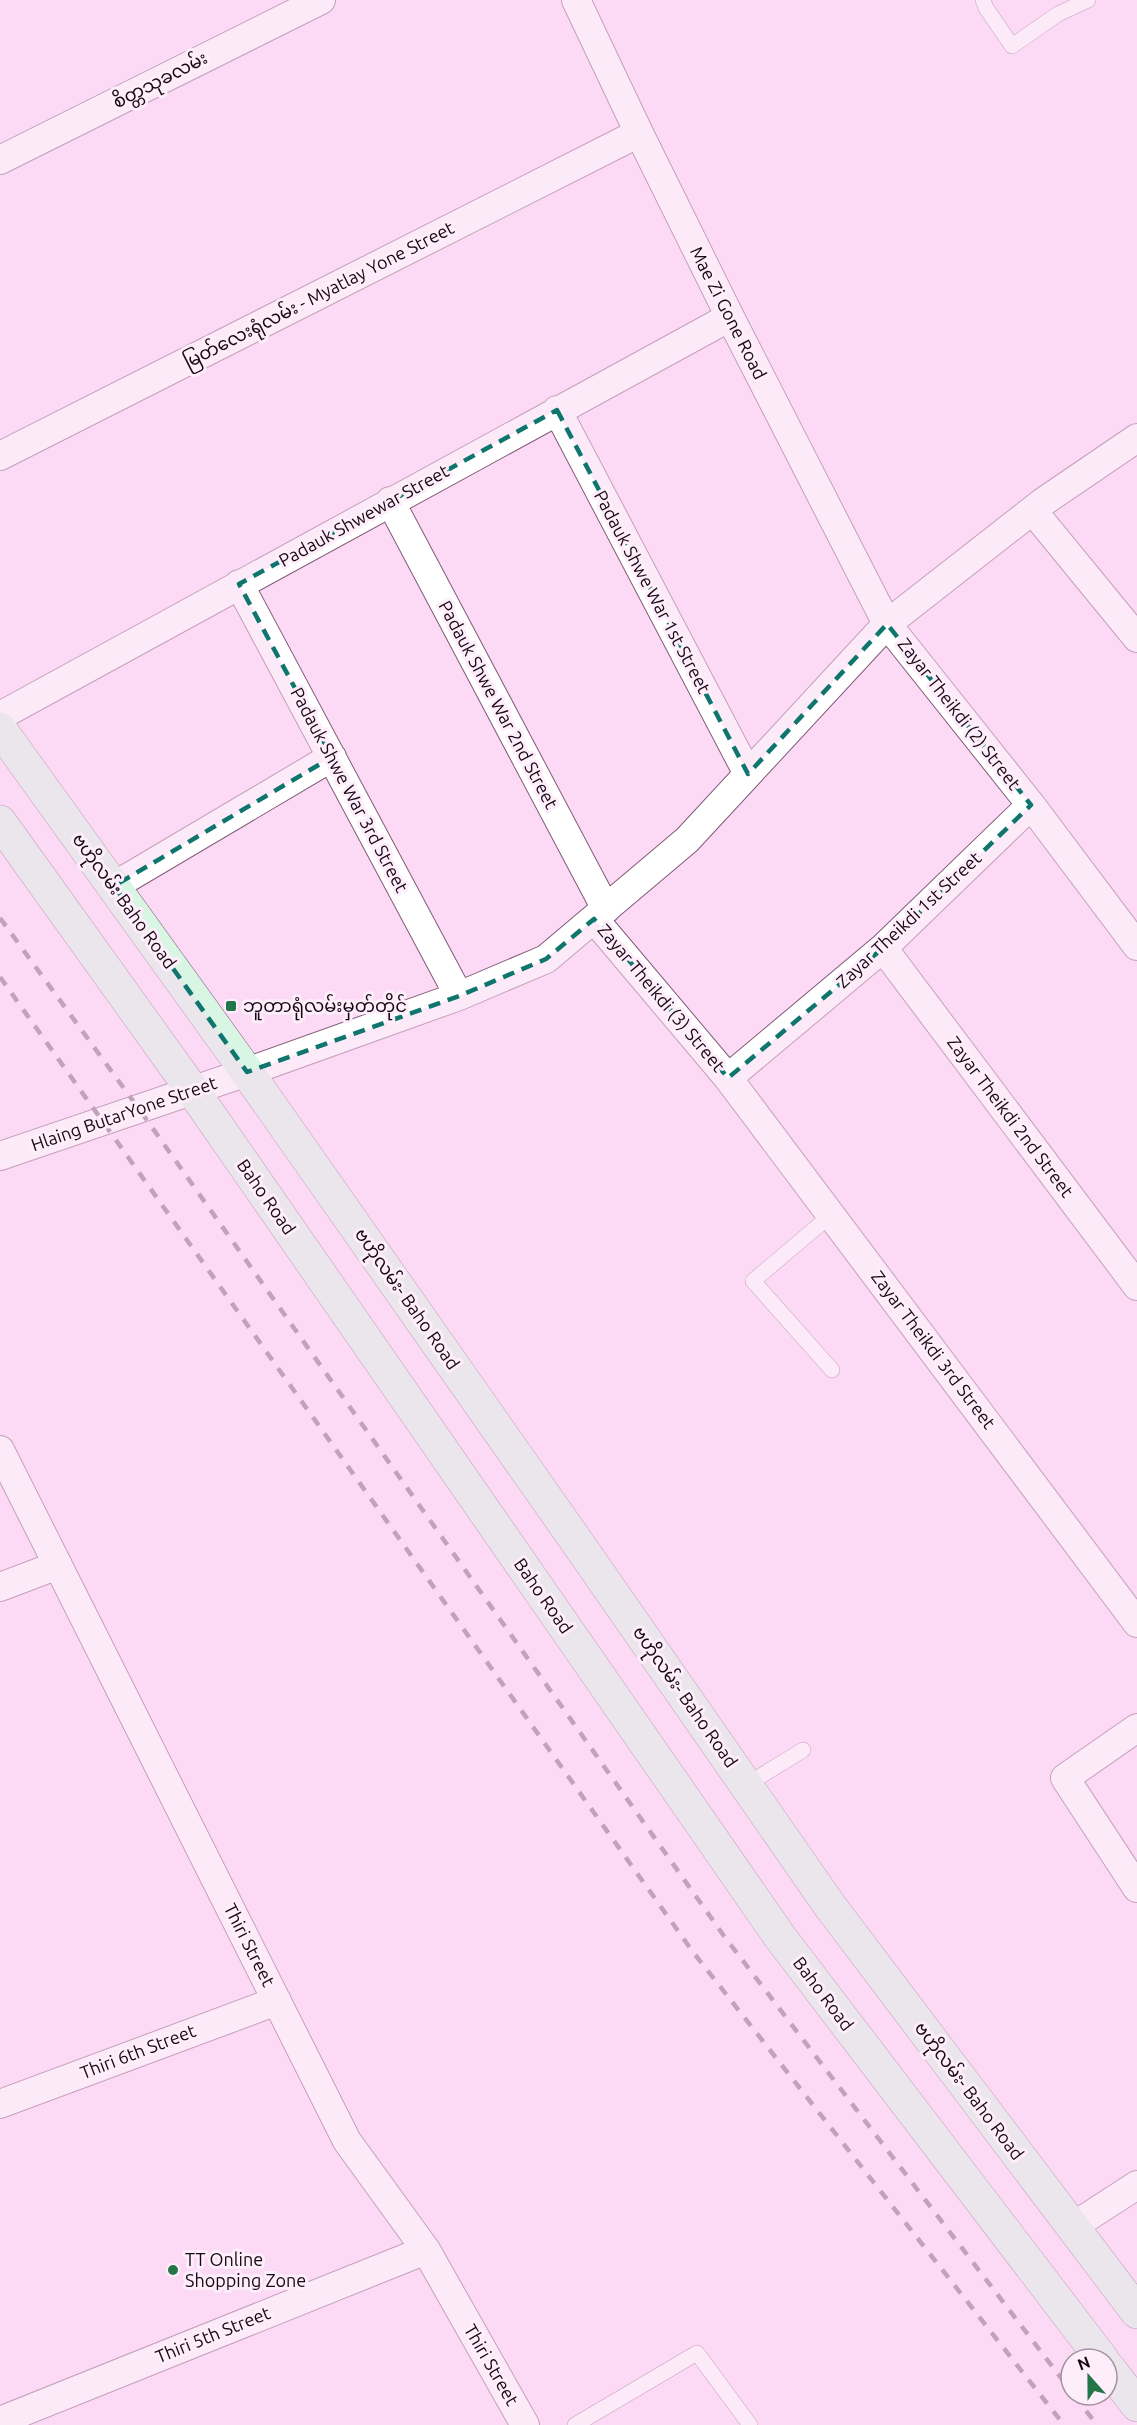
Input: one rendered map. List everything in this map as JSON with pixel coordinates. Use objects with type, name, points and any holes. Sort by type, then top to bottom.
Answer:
[{"type":"main road","name":"ဗဟိုလမ်း Baho Road","points":[[0,729],[247,1072]]},
{"type":"main road","name":"Baho Road","points":[[0,822],[193,1091],[780,1937],[1093,2347]]},
{"type":"main road","name":"ဗဟိုလမ်း- Baho Road","points":[[247,1072],[837,1915],[1137,2312]]},
{"type":"main road","points":[[1119,2382],[1137,2405]]},
{"type":"street","name":"စိတ္တသုခလမ်း","points":[[0,160],[321,0]]},
{"type":"street","name":"Mae Zi Gone Road","points":[[576,0],[730,317],[887,624]]},
{"type":"street","name":"မြတ်လေးရုံလမ်း - Myatlay Yone Street","points":[[0,456],[639,133]]},
{"type":"street","name":"Padauk Shwewar Street","points":[[0,716],[556,410],[730,317]]},
{"type":"street","name":"Padauk Shwe War 1st Street","points":[[556,410],[748,774]]},
{"type":"street","name":"Hlaing ButarYone Street","points":[[2,1152],[247,1072],[459,996],[546,959],[687,840],[887,624],[1033,511],[1137,438]]},
{"type":"street","name":"Padauk Shwe War 2nd Street","points":[[390,501],[600,914]]},
{"type":"street","points":[[1033,511],[1137,638]]},
{"type":"street","name":"Padauk Shwe War 3rd Street","points":[[239,584],[459,996]]},
{"type":"street","name":"Zayar Theikdi (2) Street","points":[[887,624],[1031,805],[1137,946]]},
{"type":"street","points":[[114,886],[332,757]]},
{"type":"street","name":"Zayar Theikdi 1st Street","points":[[728,1078],[883,948],[1031,805]]},
{"type":"street","name":"Zayar Theikdi (3) Street","points":[[600,914],[728,1078]]},
{"type":"street","name":"Zayar Theikdi 2nd Street","points":[[883,948],[1137,1286]]},
{"type":"street","name":"Zayar Theikdi 3rd Street","points":[[728,1078],[1137,1623]]},
{"type":"street","name":"Thiri Street","points":[[0,1450],[347,2141],[426,2250],[525,2425]]},
{"type":"street","points":[[0,1587],[58,1564]]},
{"type":"street","points":[[1137,1728],[1065,1778],[1137,1888]]},
{"type":"street","name":"Thiri 6th Street","points":[[0,2104],[277,2001]]},
{"type":"street","points":[[1072,2228],[1137,2185]]},
{"type":"street","name":"Thiri 5th Street","points":[[0,2421],[426,2250]]},
{"type":"lane","points":[[983,0],[1012,46],[1058,14],[1088,0]]},
{"type":"lane","points":[[831,1215],[753,1281],[832,1370]]},
{"type":"lane","points":[[746,1785],[803,1750]]},
{"type":"lane","points":[[575,2425],[697,2353],[750,2425]]},
{"type":"highlighted area","points":[[557,410],[748,774],[887,624],[1031,805],[883,948],[728,1078],[594,919],[546,959],[459,996],[247,1072],[114,886],[332,757],[239,584]]},
{"type":"railway","points":[[0,918],[139,1109],[724,1936],[1059,2375]]},
{"type":"railway","points":[[0,977],[693,1952],[1064,2425]]},
{"type":"railway","points":[[1083,2407],[1097,2425]]},
{"type":"place","name":"ဘူတာရုံလမ်းမှတ်တိုင်","points":[[231,1006]]},
{"type":"place","name":"TT Online Shopping Zone","points":[[173,2270]]}]
